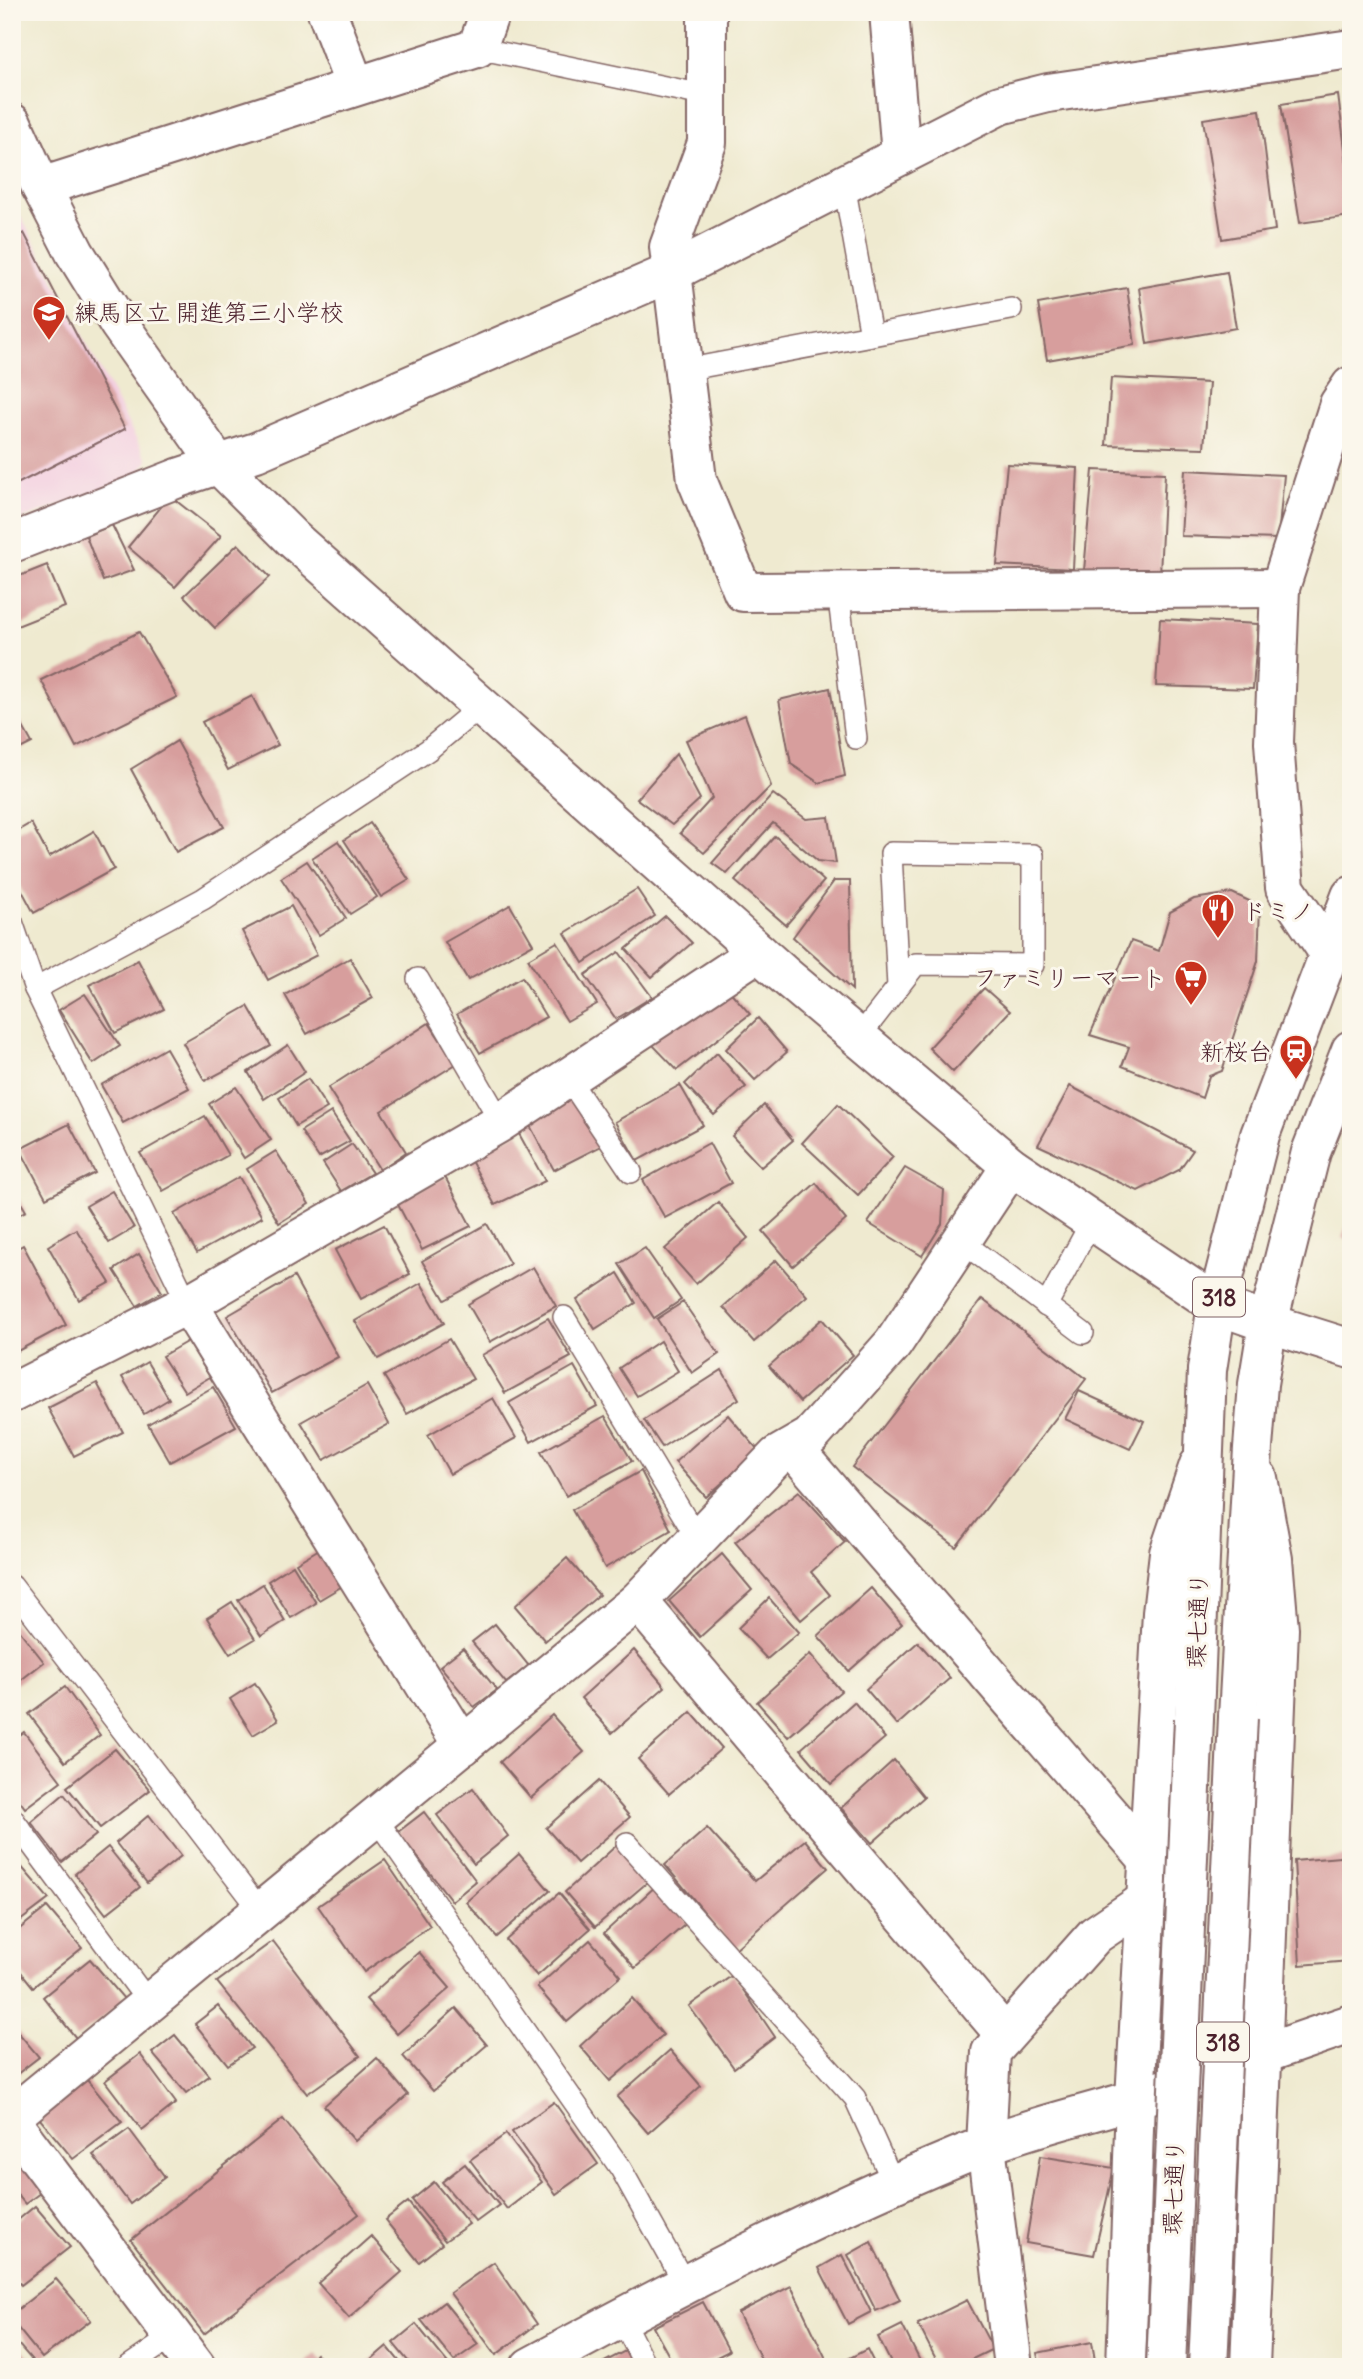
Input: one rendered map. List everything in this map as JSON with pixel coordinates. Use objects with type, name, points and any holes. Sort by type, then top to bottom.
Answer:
[{"type":"street","points":[[327,12],[355,86]]},
{"type":"street","points":[[40,187],[477,48],[490,12]]},
{"type":"street","points":[[707,12],[707,142],[669,247],[697,480],[743,592],[1280,588]]},
{"type":"street","points":[[889,12],[901,155]]},
{"type":"street","points":[[12,543],[256,452],[672,272],[1000,105],[1048,93],[1351,49]]},
{"type":"street","points":[[12,123],[40,187],[75,253],[119,324],[218,464],[293,539],[758,952],[1011,1166],[1217,1305],[1351,1349]]},
{"type":"street","points":[[1329,953],[1285,888],[1274,742],[1280,588],[1339,404],[1351,386]]},
{"type":"street","name":"環七通り","points":[[1166,2367],[1207,1370],[1217,1305],[1260,1135],[1351,896]]},
{"type":"street","points":[[12,1392],[188,1304],[502,1122],[758,952]]},
{"type":"street","name":"環七通り","points":[[1208,2367],[1238,1717],[1258,1384],[1268,1323],[1311,1152],[1351,1050]]},
{"type":"street","points":[[12,2116],[638,1601],[776,1456],[810,1437],[893,1344],[1011,1166]]},
{"type":"street","points":[[188,1304],[463,1746]]},
{"type":"street","points":[[793,1448],[1148,1859]]},
{"type":"street","points":[[1250,2367],[1279,1629],[1273,1559],[1253,1448]]},
{"type":"street","points":[[1126,2367],[1135,2099],[1162,1612],[1169,1553],[1203,1451]]},
{"type":"street","points":[[638,1601],[1004,2035]]},
{"type":"street","points":[[1013,2367],[986,2145],[991,2052],[1095,1934],[1145,1901]]},
{"type":"street","points":[[530,2367],[685,2284],[894,2184],[986,2145],[1135,2099],[1351,2024]]},
{"type":"street","points":[[12,2123],[196,2367]]},
{"type":"lane","points":[[477,48],[708,96]]},
{"type":"lane","points":[[844,184],[871,335]]},
{"type":"lane","points":[[684,370],[1011,309]]},
{"type":"lane","points":[[838,590],[856,738]]},
{"type":"lane","points":[[35,989],[203,899],[428,750],[482,705]]},
{"type":"lane","points":[[859,1037],[916,964],[1032,965],[1033,855],[891,853],[898,987]]},
{"type":"lane","points":[[12,922],[35,989],[188,1304]]},
{"type":"lane","points":[[418,979],[502,1122]]},
{"type":"lane","points":[[568,1078],[631,1172]]},
{"type":"lane","points":[[1046,1306],[1092,1221]]},
{"type":"lane","points":[[961,1241],[1083,1333]]},
{"type":"lane","points":[[564,1317],[697,1538]]},
{"type":"lane","points":[[12,1586],[261,1911]]},
{"type":"lane","points":[[375,1817],[621,2169],[685,2284]]},
{"type":"lane","points":[[12,1818],[149,2003]]},
{"type":"lane","points":[[627,1843],[855,2098],[894,2184]]},
{"type":"lane","points":[[621,2317],[646,2367]]},
{"type":"lane","points":[[128,2367],[173,2336]]},
{"type":"shaded area","name":"練馬区立 開進第三小学校","points":[[12,199],[147,460],[138,476],[12,523]]},
{"type":"building","points":[[1338,95],[1351,195],[1351,216],[1300,223],[1281,104]]},
{"type":"building","points":[[1260,110],[1275,230],[1222,239],[1203,119]]},
{"type":"building","name":"練馬区立 開進第三小学校","points":[[24,233],[125,429],[13,486],[12,239]]},
{"type":"building","points":[[1227,272],[1236,328],[1147,344],[1139,288]]},
{"type":"building","points":[[1127,288],[1135,345],[1047,360],[1038,304]]},
{"type":"building","points":[[1111,378],[1209,383],[1204,448],[1106,445]]},
{"type":"building","points":[[1007,464],[1078,468],[1073,569],[997,565]]},
{"type":"building","points":[[1093,470],[1165,473],[1160,574],[1084,571]]},
{"type":"building","points":[[1185,470],[1284,475],[1278,539],[1181,536]]},
{"type":"building","points":[[170,496],[221,536],[175,587],[128,547]]},
{"type":"building","points":[[112,525],[134,570],[103,581],[86,536]]},
{"type":"building","points":[[238,544],[270,577],[215,628],[184,596]]},
{"type":"building","points":[[47,565],[65,607],[12,628],[12,579]]},
{"type":"building","points":[[1160,619],[1258,624],[1253,689],[1156,686]]},
{"type":"building","points":[[139,632],[177,697],[76,747],[41,680]]},
{"type":"building","points":[[830,688],[845,776],[819,783],[791,764],[779,700]]},
{"type":"building","points":[[252,696],[278,745],[228,770],[202,722]]},
{"type":"building","points":[[12,707],[32,743],[12,753]]},
{"type":"building","points":[[745,715],[771,786],[704,853],[680,833],[712,798],[686,740]]},
{"type":"building","points":[[177,741],[224,827],[176,852],[131,769]]},
{"type":"building","points":[[676,754],[700,799],[672,825],[637,799]]},
{"type":"building","points":[[773,794],[806,819],[829,817],[836,863],[818,861],[773,823],[727,874],[712,863]]},
{"type":"building","points":[[31,823],[49,857],[94,831],[114,869],[34,913],[12,872],[12,834]]},
{"type":"building","points":[[370,823],[409,880],[381,897],[344,840]]},
{"type":"building","points":[[775,836],[824,881],[786,925],[735,881]]},
{"type":"building","points":[[338,841],[377,897],[350,914],[312,858]]},
{"type":"building","points":[[307,861],[346,918],[319,935],[281,878]]},
{"type":"building","points":[[834,881],[850,881],[852,990],[793,937]]},
{"type":"building","points":[[637,889],[655,916],[583,963],[565,933]]},
{"type":"building","points":[[1232,893],[1260,906],[1258,961],[1222,1071],[1209,1076],[1202,1098],[1122,1066],[1129,1047],[1090,1035],[1131,941],[1159,951],[1170,912],[1194,899]]},
{"type":"building","points":[[510,905],[533,944],[468,980],[445,942]]},
{"type":"building","points":[[291,906],[317,955],[268,980],[242,931]]},
{"type":"building","points":[[665,916],[692,943],[652,977],[626,949]]},
{"type":"building","points":[[557,942],[597,1004],[567,1021],[528,959]]},
{"type":"building","points":[[619,952],[652,997],[616,1019],[585,975]]},
{"type":"building","points":[[350,958],[373,998],[307,1034],[285,995]]},
{"type":"building","points":[[138,960],[164,1009],[115,1033],[89,985]]},
{"type":"building","points":[[522,977],[546,1017],[480,1053],[457,1014]]},
{"type":"building","points":[[727,988],[750,1014],[677,1070],[649,1041]]},
{"type":"building","points":[[984,988],[1010,1011],[953,1072],[929,1048]]},
{"type":"building","points":[[85,994],[120,1046],[93,1064],[59,1010]]},
{"type":"building","points":[[248,1006],[271,1046],[205,1081],[183,1043]]},
{"type":"building","points":[[758,1018],[787,1052],[755,1080],[726,1049]]},
{"type":"building","points":[[429,1023],[456,1064],[381,1111],[406,1152],[380,1170],[328,1088]]},
{"type":"building","points":[[288,1045],[305,1072],[264,1099],[248,1072]]},
{"type":"building","points":[[166,1048],[189,1088],[123,1123],[101,1085]]},
{"type":"building","points":[[717,1053],[746,1087],[714,1115],[685,1084]]},
{"type":"building","points":[[308,1079],[327,1108],[296,1126],[279,1098]]},
{"type":"building","points":[[680,1085],[703,1125],[637,1161],[615,1122]]},
{"type":"building","points":[[1070,1086],[1193,1150],[1179,1170],[1138,1191],[1038,1145]]},
{"type":"building","points":[[236,1087],[271,1140],[244,1158],[209,1104]]},
{"type":"building","points":[[577,1096],[603,1145],[554,1170],[528,1122]]},
{"type":"building","points":[[838,1104],[893,1157],[858,1195],[802,1143]]},
{"type":"building","points":[[764,1105],[793,1140],[761,1167],[732,1136]]},
{"type":"building","points":[[331,1112],[350,1141],[319,1158],[301,1131]]},
{"type":"building","points":[[205,1116],[228,1155],[163,1191],[140,1153]]},
{"type":"building","points":[[69,1124],[95,1173],[46,1198],[20,1149]]},
{"type":"building","points":[[518,1132],[545,1181],[495,1205],[469,1157]]},
{"type":"building","points":[[709,1143],[731,1183],[665,1218],[643,1180]]},
{"type":"building","points":[[352,1144],[372,1173],[341,1191],[323,1163]]},
{"type":"building","points":[[276,1151],[309,1204],[279,1223],[247,1169]]},
{"type":"building","points":[[905,1168],[944,1190],[942,1224],[922,1256],[868,1223]]},
{"type":"building","points":[[239,1177],[262,1217],[197,1253],[174,1214]]},
{"type":"building","points":[[445,1177],[471,1226],[422,1250],[396,1201]]},
{"type":"building","points":[[816,1183],[846,1220],[793,1266],[763,1231]]},
{"type":"building","points":[[12,1188],[26,1211],[12,1218]]},
{"type":"building","points":[[112,1191],[134,1228],[109,1243],[86,1206]]},
{"type":"building","points":[[718,1202],[748,1238],[696,1284],[665,1249]]},
{"type":"building","points":[[1351,1213],[1351,1241],[1342,1238]]},
{"type":"building","points":[[487,1224],[510,1264],[445,1300],[422,1261]]},
{"type":"building","points":[[384,1225],[410,1274],[361,1299],[335,1250]]},
{"type":"building","points":[[76,1229],[110,1283],[79,1300],[48,1246]]},
{"type":"building","points":[[23,1245],[66,1325],[12,1354],[12,1251]]},
{"type":"building","points":[[645,1248],[681,1300],[654,1318],[619,1264]]},
{"type":"building","points":[[139,1254],[162,1292],[137,1306],[114,1270]]},
{"type":"building","points":[[776,1260],[807,1296],[754,1342],[723,1307]]},
{"type":"building","points":[[533,1267],[556,1306],[490,1342],[468,1304]]},
{"type":"building","points":[[618,1273],[636,1303],[595,1329],[577,1300]]},
{"type":"building","points":[[294,1277],[338,1357],[272,1393],[227,1316]]},
{"type":"building","points":[[421,1283],[444,1323],[378,1359],[355,1321]]},
{"type":"building","points":[[982,1299],[1086,1379],[956,1547],[852,1467]]},
{"type":"building","points":[[683,1302],[719,1354],[692,1373],[657,1319]]},
{"type":"building","points":[[548,1318],[571,1357],[505,1393],[482,1355]]},
{"type":"building","points":[[822,1319],[853,1355],[800,1402],[769,1366]]},
{"type":"building","points":[[449,1339],[473,1379],[407,1414],[384,1376]]},
{"type":"building","points":[[188,1341],[210,1377],[185,1392],[162,1356]]},
{"type":"building","points":[[660,1341],[678,1371],[637,1396],[619,1368]]},
{"type":"building","points":[[147,1362],[169,1399],[144,1414],[122,1377]]},
{"type":"building","points":[[574,1366],[597,1406],[531,1442],[509,1403]]},
{"type":"building","points":[[722,1370],[739,1399],[662,1447],[644,1420]]},
{"type":"building","points":[[97,1383],[123,1432],[74,1456],[48,1408]]},
{"type":"building","points":[[367,1385],[389,1424],[324,1460],[301,1422]]},
{"type":"building","points":[[213,1387],[236,1426],[170,1462],[148,1424]]},
{"type":"building","points":[[1079,1391],[1144,1421],[1130,1449],[1065,1419]]},
{"type":"building","points":[[493,1398],[516,1438],[450,1474],[428,1435]]},
{"type":"building","points":[[728,1415],[759,1451],[706,1497],[675,1462]]},
{"type":"building","points":[[605,1416],[632,1461],[566,1496],[541,1452]]},
{"type":"building","points":[[641,1471],[671,1530],[605,1568],[572,1510]]},
{"type":"building","points":[[799,1491],[845,1542],[811,1572],[830,1595],[801,1620],[735,1542]]},
{"type":"building","points":[[321,1548],[344,1585],[319,1600],[296,1563]]},
{"type":"building","points":[[722,1554],[752,1590],[700,1637],[669,1601]]},
{"type":"building","points":[[567,1558],[599,1595],[545,1641],[515,1606]]},
{"type":"building","points":[[293,1565],[316,1603],[291,1618],[268,1581]]},
{"type":"building","points":[[263,1584],[285,1621],[261,1636],[238,1600]]},
{"type":"building","points":[[871,1588],[902,1624],[849,1671],[818,1636]]},
{"type":"building","points":[[769,1598],[799,1632],[767,1659],[738,1628]]},
{"type":"building","points":[[232,1602],[255,1639],[230,1654],[207,1618]]},
{"type":"building","points":[[12,1621],[44,1662],[12,1687]]},
{"type":"building","points":[[495,1624],[529,1666],[506,1683],[472,1642]]},
{"type":"building","points":[[918,1642],[950,1678],[897,1725],[866,1689]]},
{"type":"building","points":[[463,1648],[497,1690],[474,1707],[440,1666]]},
{"type":"building","points":[[634,1650],[665,1687],[612,1733],[581,1698]]},
{"type":"building","points":[[810,1654],[841,1691],[788,1737],[757,1702]]},
{"type":"building","points":[[255,1683],[278,1720],[253,1735],[230,1699]]},
{"type":"building","points":[[65,1687],[100,1735],[65,1762],[29,1714]]},
{"type":"building","points":[[854,1702],[885,1738],[831,1784],[801,1749]]},
{"type":"building","points":[[691,1712],[722,1748],[669,1794],[638,1759]]},
{"type":"building","points":[[552,1715],[584,1752],[531,1798],[500,1762]]},
{"type":"building","points":[[24,1732],[61,1781],[25,1808],[12,1790],[12,1741]]},
{"type":"building","points":[[115,1749],[150,1790],[100,1828],[67,1787]]},
{"type":"building","points":[[894,1760],[924,1797],[872,1843],[841,1808]]},
{"type":"building","points":[[599,1781],[630,1817],[577,1863],[546,1828]]},
{"type":"building","points":[[473,1788],[508,1836],[474,1864],[437,1815]]},
{"type":"building","points":[[64,1794],[96,1835],[62,1862],[31,1822]]},
{"type":"building","points":[[424,1812],[476,1881],[452,1901],[398,1832]]},
{"type":"building","points":[[149,1815],[181,1856],[147,1883],[116,1843]]},
{"type":"building","points":[[707,1828],[755,1881],[805,1840],[828,1868],[735,1949],[665,1865]]},
{"type":"building","points":[[618,1844],[649,1881],[595,1927],[565,1892]]},
{"type":"building","points":[[108,1847],[140,1887],[106,1914],[75,1874]]},
{"type":"building","points":[[519,1854],[550,1891],[497,1937],[466,1902]]},
{"type":"building","points":[[1351,1856],[1351,1961],[1300,1965],[1294,1861]]},
{"type":"building","points":[[14,1858],[49,1899],[12,1927],[12,1859]]},
{"type":"building","points":[[385,1860],[430,1926],[364,1972],[318,1906]]},
{"type":"building","points":[[657,1885],[688,1922],[635,1968],[604,1933]]},
{"type":"building","points":[[559,1893],[590,1929],[537,1976],[506,1940]]},
{"type":"building","points":[[47,1907],[82,1948],[33,1987],[12,1961],[12,1935]]},
{"type":"building","points":[[590,1940],[621,1976],[567,2022],[537,1987]]},
{"type":"building","points":[[273,1941],[360,2056],[307,2094],[217,1982]]},
{"type":"building","points":[[419,1952],[450,1988],[397,2034],[366,1999]]},
{"type":"building","points":[[90,1959],[125,2000],[76,2038],[43,1997]]},
{"type":"building","points":[[733,1975],[775,2037],[734,2068],[689,2006]]},
{"type":"building","points":[[632,1998],[663,2035],[610,2081],[580,2046]]},
{"type":"building","points":[[218,2006],[252,2048],[228,2065],[195,2024]]},
{"type":"building","points":[[456,2008],[487,2045],[433,2091],[403,2056]]},
{"type":"building","points":[[12,2025],[39,2057],[12,2078]]},
{"type":"building","points":[[175,2035],[209,2076],[186,2093],[152,2053]]},
{"type":"building","points":[[670,2050],[701,2086],[648,2133],[617,2097]]},
{"type":"building","points":[[140,2054],[176,2103],[142,2130],[105,2081]]},
{"type":"building","points":[[377,2058],[408,2095],[355,2141],[324,2106]]},
{"type":"building","points":[[87,2080],[122,2122],[73,2159],[39,2118]]},
{"type":"building","points":[[554,2102],[598,2164],[556,2194],[512,2132]]},
{"type":"building","points":[[283,2119],[359,2214],[204,2334],[131,2240]]},
{"type":"building","points":[[129,2129],[165,2177],[130,2204],[93,2155]]},
{"type":"building","points":[[506,2134],[542,2182],[507,2209],[470,2160]]},
{"type":"building","points":[[12,2146],[48,2187],[25,2204],[12,2188]]},
{"type":"building","points":[[1040,2156],[1114,2168],[1094,2255],[1026,2243]]},
{"type":"building","points":[[465,2164],[499,2205],[476,2222],[442,2182]]},
{"type":"building","points":[[434,2182],[469,2224],[445,2241],[412,2200]]},
{"type":"building","points":[[408,2202],[442,2244],[419,2262],[385,2220]]},
{"type":"building","points":[[35,2206],[70,2247],[21,2285],[12,2274],[12,2225]]},
{"type":"building","points":[[371,2236],[402,2272],[349,2318],[318,2283]]},
{"type":"building","points":[[871,2242],[900,2300],[876,2311],[848,2255]]},
{"type":"building","points":[[842,2255],[871,2312],[848,2324],[819,2268]]},
{"type":"building","points":[[494,2262],[537,2324],[496,2355],[450,2293]]},
{"type":"building","points":[[56,2279],[91,2320],[42,2358],[12,2321],[12,2314]]},
{"type":"building","points":[[791,2286],[830,2367],[765,2367],[738,2313]]},
{"type":"building","points":[[967,2300],[993,2349],[956,2367],[940,2367],[918,2324]]},
{"type":"building","points":[[444,2302],[478,2344],[454,2361],[421,2320]]},
{"type":"building","points":[[703,2302],[729,2351],[697,2367],[675,2367],[653,2327]]},
{"type":"building","points":[[416,2324],[451,2367],[413,2367],[393,2343]]},
{"type":"building","points":[[902,2325],[923,2367],[893,2367],[878,2337]]},
{"type":"building","points":[[12,2337],[32,2360],[23,2367],[12,2367]]},
{"type":"building","points":[[1092,2342],[1096,2367],[1040,2367],[1037,2353]]},
{"type":"building","points":[[387,2346],[404,2367],[366,2367],[365,2365]]},
{"type":"building","points":[[867,2349],[876,2367],[847,2367],[844,2361]]},
{"type":"building","points":[[625,2351],[633,2367],[595,2367]]},
{"type":"building","points":[[316,2354],[327,2367],[301,2367]]},
{"type":"place","name":"練馬区立 開進第三小学校","points":[[49,342]]},
{"type":"place","name":"ドミノ","points":[[1218,940]]},
{"type":"place","name":"ファミリーマート","points":[[1191,1007]]},
{"type":"place","name":"新桜台","points":[[1296,1081]]}]
